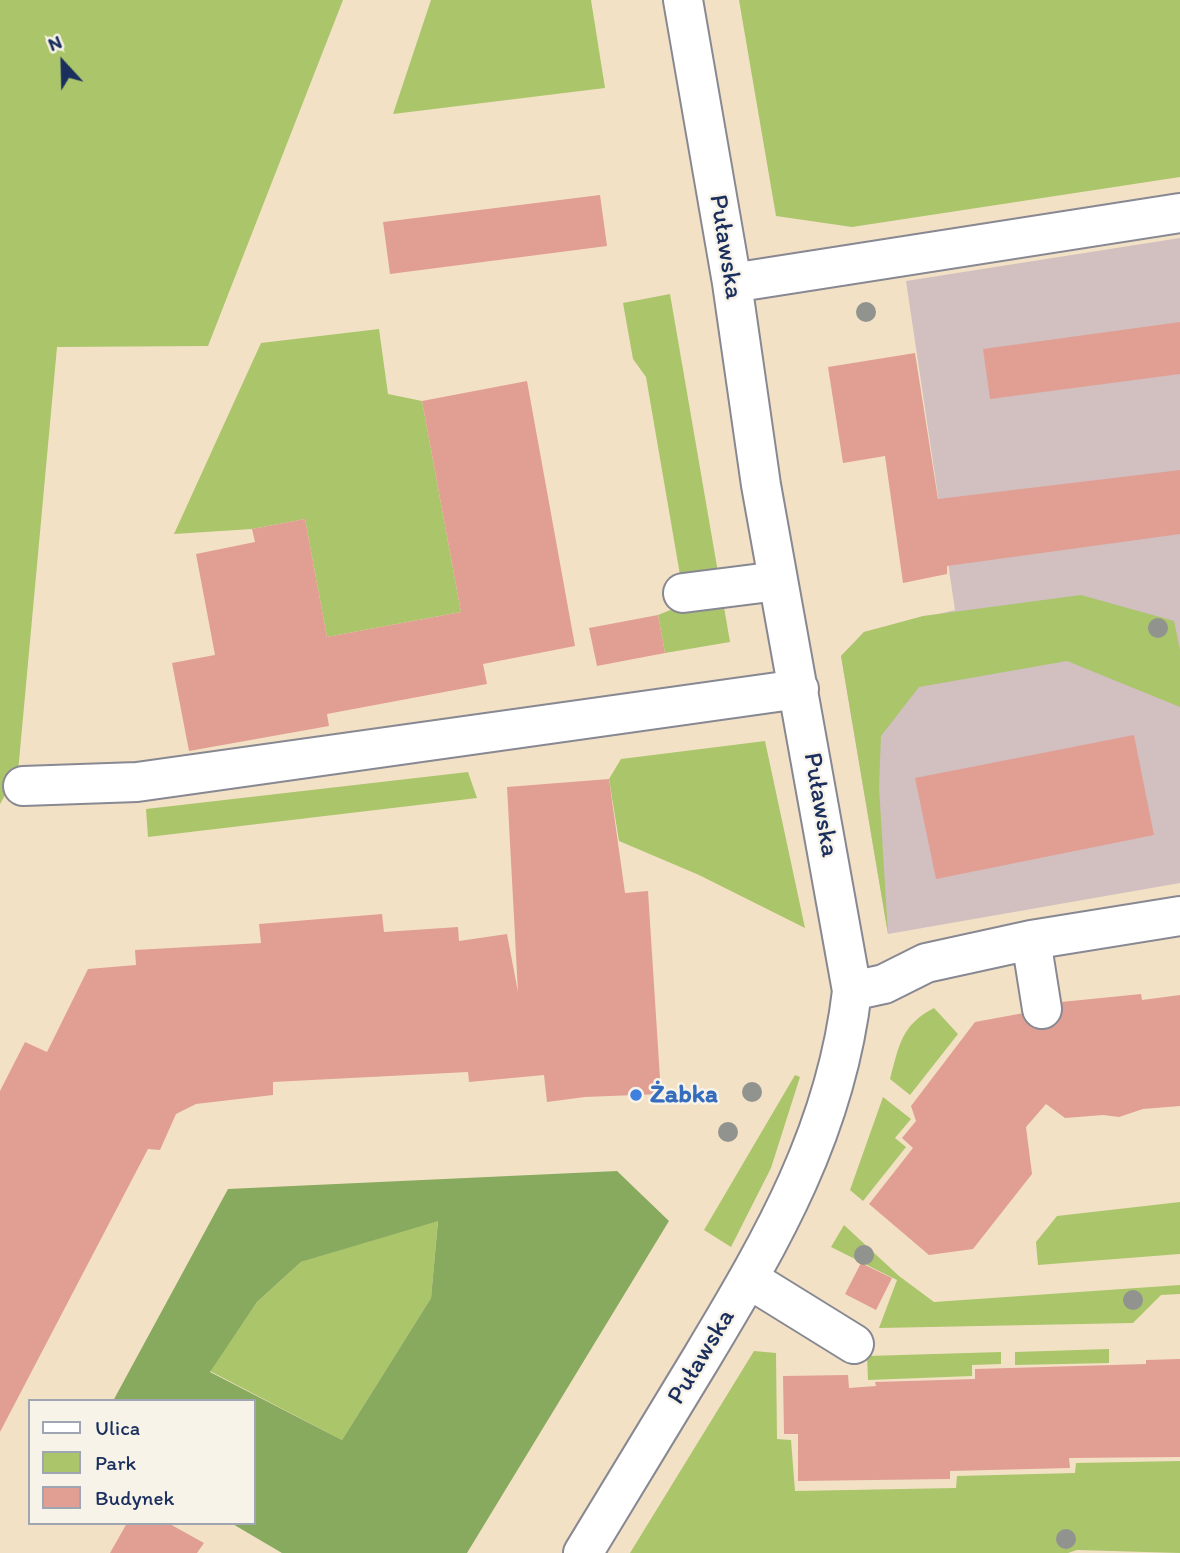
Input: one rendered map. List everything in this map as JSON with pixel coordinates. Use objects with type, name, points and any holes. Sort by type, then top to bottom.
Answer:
[{"type":"street","name":"Puławska","points":[[583,1553],[779,1227],[813,1151],[848,1030],[852,991],[778,581],[732,283],[682,0]]},
{"type":"street","points":[[732,283],[1180,213]]},
{"type":"street","points":[[683,593],[778,581]]},
{"type":"street","points":[[23,786],[137,782],[799,689]]},
{"type":"street","points":[[852,991],[884,984],[926,963],[1031,940],[1180,916]]},
{"type":"street","points":[[1031,940],[1042,1009]]},
{"type":"street","points":[[749,1279],[853,1344]]},
{"type":"shaded area","points":[[1180,238],[1180,883],[888,934],[841,656],[864,632],[955,610],[906,281]]},
{"type":"green space","points":[[0,0],[343,0],[208,346],[57,347],[18,772],[0,804]]},
{"type":"green space","points":[[431,0],[591,0],[605,88],[393,114]]},
{"type":"green space","points":[[739,0],[1180,0],[1180,177],[852,227],[776,216]]},
{"type":"green space","points":[[670,294],[730,642],[665,653],[658,615],[685,604],[646,377],[633,359],[623,303]]},
{"type":"green space","points":[[379,329],[388,394],[422,401],[461,612],[327,637],[305,519],[252,529],[174,534],[261,343]]},
{"type":"green space","points":[[1081,595],[1174,621],[1180,650],[1180,707],[1067,661],[919,687],[881,736],[879,787],[888,934],[841,656],[864,632],[923,616]]},
{"type":"green space","points":[[765,741],[805,928],[699,875],[619,841],[609,779],[621,759]]},
{"type":"green space","points":[[468,772],[477,798],[148,837],[146,809]]},
{"type":"green space","points":[[934,1008],[958,1034],[910,1095],[890,1079],[896,1056],[908,1029]]},
{"type":"green space","points":[[795,1075],[800,1077],[771,1168],[731,1247],[704,1230]]},
{"type":"green space","points":[[883,1097],[911,1119],[895,1138],[906,1147],[863,1201],[850,1190]]},
{"type":"green space","points":[[617,1171],[669,1221],[467,1553],[282,1553],[234,1525],[256,1525],[256,1399],[114,1399],[228,1189]],"holes":[[[438,1221],[431,1298],[342,1440],[210,1372],[257,1302],[301,1262]]]},
{"type":"green space","points":[[1180,1202],[1180,1254],[1038,1265],[1036,1242],[1057,1216]]},
{"type":"green space","points":[[438,1220],[431,1298],[342,1440],[210,1371],[257,1302],[301,1262]]},
{"type":"green space","points":[[844,1225],[899,1276],[934,1302],[1180,1285],[1180,1294],[1161,1295],[1133,1323],[879,1328],[897,1280],[831,1247]]},
{"type":"green space","points":[[1109,1349],[1109,1363],[1015,1365],[1015,1352]]},
{"type":"green space","points":[[754,1351],[776,1353],[777,1439],[791,1440],[795,1491],[956,1488],[957,1476],[1075,1473],[1076,1463],[1180,1461],[1180,1553],[1077,1550],[1068,1553],[630,1553]]},
{"type":"green space","points":[[1001,1352],[1001,1364],[972,1365],[972,1376],[868,1380],[867,1356]]},
{"type":"building","points":[[600,195],[607,246],[390,274],[383,222]]},
{"type":"building","points":[[1180,322],[1180,374],[990,399],[983,349]]},
{"type":"building","points":[[915,353],[938,499],[1180,470],[1180,534],[947,566],[947,574],[903,583],[885,456],[843,463],[828,367]]},
{"type":"building","points":[[527,381],[575,646],[483,664],[487,684],[327,714],[329,726],[189,751],[172,663],[215,655],[196,554],[255,542],[252,529],[305,519],[327,637],[461,612],[422,401]]},
{"type":"building","points":[[658,615],[665,653],[597,666],[589,628]]},
{"type":"building","points":[[1134,735],[1154,835],[936,879],[915,778]]},
{"type":"building","points":[[609,779],[625,893],[648,891],[661,1094],[585,1097],[547,1102],[544,1075],[469,1082],[468,1072],[273,1082],[273,1095],[196,1104],[176,1114],[160,1150],[148,1149],[0,1432],[0,1091],[25,1042],[47,1052],[88,969],[136,965],[135,950],[261,943],[259,924],[382,914],[384,932],[458,927],[459,941],[507,934],[518,992],[507,787]]},
{"type":"building","points":[[1141,994],[1142,1000],[1180,995],[1180,1106],[1143,1109],[1119,1117],[1103,1115],[1065,1118],[1046,1104],[1026,1127],[1032,1174],[973,1249],[929,1255],[869,1204],[913,1148],[902,1138],[916,1121],[911,1106],[975,1022],[1062,1006],[1061,1002]]},
{"type":"building","points":[[861,1263],[892,1278],[876,1310],[845,1294]]},
{"type":"building","points":[[1180,1359],[1180,1457],[1069,1458],[1070,1468],[950,1471],[950,1479],[798,1481],[798,1434],[784,1434],[783,1376],[848,1375],[849,1388],[876,1386],[875,1382],[975,1379],[975,1369],[1146,1364],[1146,1360]]},
{"type":"building","points":[[126,1525],[172,1525],[204,1543],[197,1553],[110,1553]]},
{"type":"place","name":"Żabka","points":[[636,1095]]}]
